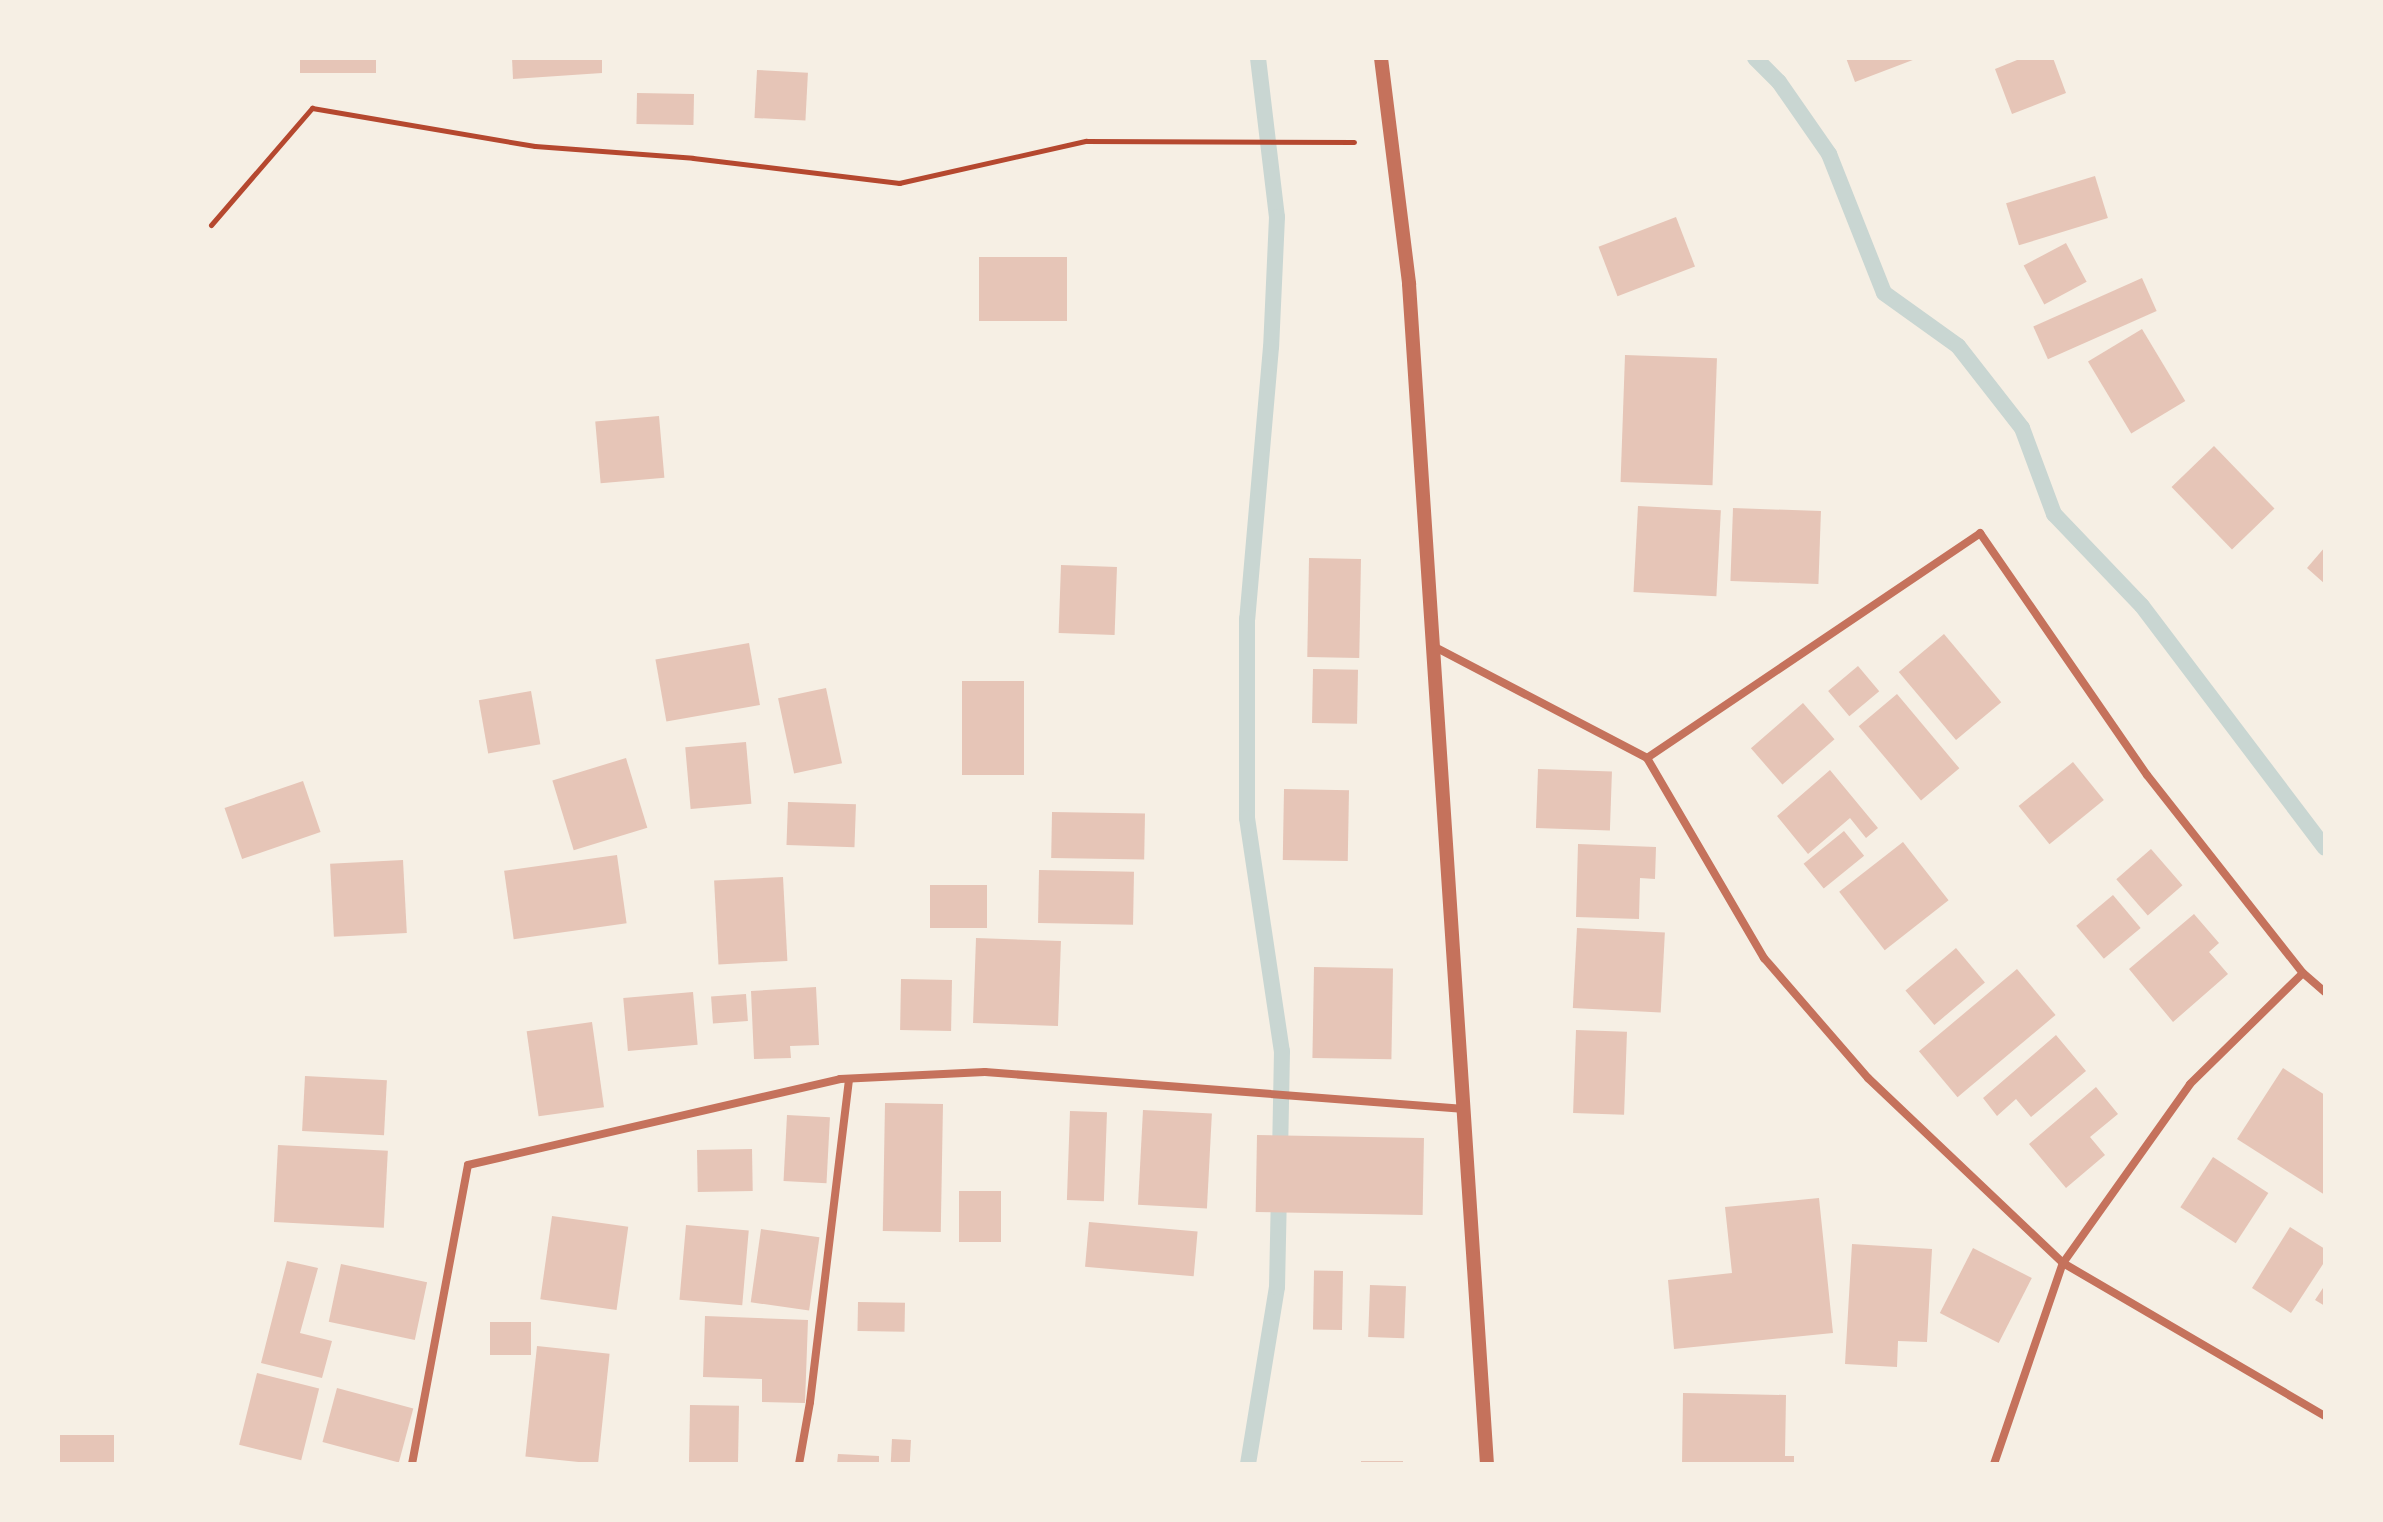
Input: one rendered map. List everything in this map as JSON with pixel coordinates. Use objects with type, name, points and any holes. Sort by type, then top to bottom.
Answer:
[{"type":"street","points":[[1381,58],[1409,284],[1487,1464]]},
{"type":"street","points":[[1647,758],[1980,533],[2147,775],[2303,973],[2325,992]]},
{"type":"street","points":[[1433,646],[1647,758],[1764,958],[1868,1078],[2063,1263],[2325,1416]]},
{"type":"street","points":[[1994,1464],[2063,1263],[2190,1084],[2303,973]]},
{"type":"street","points":[[412,1464],[468,1165],[849,1079],[985,1072],[1465,1109]]},
{"type":"street","points":[[799,1464],[810,1402],[849,1079]]},
{"type":"path","points":[[211,225],[312,108],[535,146],[693,158],[899,183],[1086,141],[1391,142]]},
{"type":"building","points":[[300,58],[376,58],[376,73],[300,73]]},
{"type":"building","points":[[512,58],[602,58],[602,73],[513,79]]},
{"type":"building","points":[[1846,58],[1918,58],[1855,82]]},
{"type":"building","points":[[2022,58],[2053,58],[2066,93],[2012,114],[1995,69]]},
{"type":"building","points":[[757,70],[808,73],[805,121],[754,118]]},
{"type":"building","points":[[637,93],[694,94],[693,125],[636,124]]},
{"type":"building","points":[[2095,176],[2108,218],[2019,245],[2006,203]]},
{"type":"building","points":[[1676,217],[1695,266],[1618,296],[1599,247]]},
{"type":"building","points":[[2066,243],[2087,282],[2044,304],[2024,266]]},
{"type":"building","points":[[979,257],[1067,257],[1067,321],[979,321]]},
{"type":"building","points":[[2142,278],[2157,311],[2048,359],[2033,326]]},
{"type":"building","points":[[2142,329],[2185,401],[2131,433],[2088,361]]},
{"type":"building","points":[[1625,355],[1717,358],[1713,485],[1621,482]]},
{"type":"building","points":[[659,416],[664,478],[601,483],[595,422]]},
{"type":"building","points":[[2214,446],[2274,509],[2232,550],[2172,487]]},
{"type":"building","points":[[1638,506],[1721,510],[1716,596],[1633,592]]},
{"type":"building","points":[[1733,508],[1821,511],[1818,584],[1730,581]]},
{"type":"building","points":[[2325,547],[2325,584],[2307,568]]},
{"type":"building","points":[[1309,558],[1361,559],[1359,658],[1307,657]]},
{"type":"building","points":[[1061,565],[1117,567],[1115,635],[1059,633]]},
{"type":"building","points":[[1944,634],[2001,702],[1956,740],[1899,672]]},
{"type":"building","points":[[749,643],[760,705],[666,722],[655,659]]},
{"type":"building","points":[[1858,666],[1879,691],[1849,716],[1828,691]]},
{"type":"building","points":[[1313,669],[1358,670],[1357,724],[1312,723]]},
{"type":"building","points":[[962,681],[1024,681],[1024,775],[962,775]]},
{"type":"building","points":[[826,688],[842,763],[794,774],[778,698]]},
{"type":"building","points":[[531,691],[540,744],[488,753],[479,700]]},
{"type":"building","points":[[1897,694],[1959,768],[1921,800],[1859,726]]},
{"type":"building","points":[[1803,703],[1834,739],[1782,784],[1751,748]]},
{"type":"building","points":[[746,742],[751,804],[691,809],[685,747]]},
{"type":"building","points":[[626,758],[647,828],[574,850],[552,781]]},
{"type":"building","points":[[2073,762],[2104,800],[2049,844],[2019,806]]},
{"type":"building","points":[[1538,769],[1612,772],[1610,831],[1536,828]]},
{"type":"building","points":[[1830,770],[1878,828],[1866,838],[1850,818],[1808,854],[1777,816]]},
{"type":"building","points":[[303,781],[321,832],[242,859],[225,808]]},
{"type":"building","points":[[1284,789],[1349,790],[1348,861],[1283,860]]},
{"type":"building","points":[[788,802],[856,804],[854,847],[786,845]]},
{"type":"building","points":[[1052,812],[1145,814],[1144,860],[1051,858]]},
{"type":"building","points":[[1844,831],[1864,856],[1824,889],[1804,864]]},
{"type":"building","points":[[1903,842],[1949,900],[1885,950],[1839,892]]},
{"type":"building","points":[[1578,844],[1656,847],[1655,879],[1640,878],[1639,919],[1576,917]]},
{"type":"building","points":[[2151,849],[2182,885],[2148,915],[2116,879]]},
{"type":"building","points":[[617,855],[627,923],[514,939],[504,871]]},
{"type":"building","points":[[403,860],[407,933],[334,937],[330,864]]},
{"type":"building","points":[[1039,870],[1134,872],[1133,925],[1038,923]]},
{"type":"building","points":[[783,877],[787,961],[718,964],[714,881]]},
{"type":"building","points":[[930,885],[987,885],[987,928],[930,928]]},
{"type":"building","points":[[2113,895],[2141,928],[2104,959],[2076,926]]},
{"type":"building","points":[[2194,914],[2219,943],[2209,952],[2228,974],[2173,1022],[2129,969]]},
{"type":"building","points":[[1577,928],[1665,933],[1661,1012],[1573,1008]]},
{"type":"building","points":[[976,938],[1061,941],[1058,1026],[973,1023]]},
{"type":"building","points":[[1956,948],[1985,982],[1934,1025],[1905,990]]},
{"type":"building","points":[[1314,967],[1393,968],[1391,1059],[1312,1058]]},
{"type":"building","points":[[2017,969],[2056,1015],[1958,1097],[1919,1051]]},
{"type":"building","points":[[901,979],[952,980],[951,1031],[900,1030]]},
{"type":"building","points":[[816,987],[819,1045],[790,1046],[791,1058],[754,1059],[751,991]]},
{"type":"building","points":[[693,992],[698,1045],[628,1051],[623,998]]},
{"type":"building","points":[[746,994],[748,1021],[713,1023],[711,996]]},
{"type":"building","points":[[592,1022],[604,1107],[539,1116],[527,1031]]},
{"type":"building","points":[[1576,1030],[1627,1032],[1624,1115],[1573,1113]]},
{"type":"building","points":[[2056,1035],[2086,1071],[2031,1117],[2016,1099],[1997,1116],[1983,1098]]},
{"type":"building","points":[[2283,1068],[2325,1095],[2325,1195],[2237,1139]]},
{"type":"building","points":[[305,1076],[387,1080],[384,1135],[302,1131]]},
{"type":"building","points":[[2096,1087],[2118,1114],[2090,1137],[2105,1155],[2066,1188],[2029,1144]]},
{"type":"building","points":[[885,1103],[943,1104],[941,1232],[883,1231]]},
{"type":"building","points":[[1143,1110],[1212,1114],[1207,1208],[1138,1205]]},
{"type":"building","points":[[1070,1111],[1107,1112],[1104,1201],[1067,1200]]},
{"type":"building","points":[[787,1115],[830,1117],[826,1183],[784,1181]]},
{"type":"building","points":[[1257,1135],[1424,1138],[1423,1215],[1256,1212]]},
{"type":"building","points":[[278,1145],[388,1151],[384,1228],[274,1222]]},
{"type":"building","points":[[752,1149],[753,1191],[698,1192],[697,1150]]},
{"type":"building","points":[[2213,1157],[2268,1193],[2236,1243],[2180,1207]]},
{"type":"building","points":[[959,1191],[1001,1191],[1001,1242],[959,1242]]},
{"type":"building","points":[[1819,1198],[1833,1333],[1674,1349],[1668,1280],[1732,1273],[1725,1207]]},
{"type":"building","points":[[552,1216],[628,1227],[617,1310],[540,1299]]},
{"type":"building","points":[[1089,1222],[1198,1231],[1194,1276],[1085,1267]]},
{"type":"building","points":[[686,1225],[749,1230],[742,1305],[679,1300]]},
{"type":"building","points":[[2290,1227],[2325,1249],[2325,1261],[2291,1313],[2252,1288]]},
{"type":"building","points":[[761,1229],[819,1237],[809,1310],[751,1302]]},
{"type":"building","points":[[1852,1244],[1932,1249],[1927,1342],[1898,1341],[1897,1367],[1845,1364]]},
{"type":"building","points":[[1973,1248],[2032,1278],[1999,1343],[1940,1313]]},
{"type":"building","points":[[287,1261],[318,1268],[300,1333],[332,1341],[322,1378],[261,1363]]},
{"type":"building","points":[[341,1264],[427,1282],[415,1340],[329,1322]]},
{"type":"building","points":[[1314,1270],[1343,1271],[1342,1330],[1313,1329]]},
{"type":"building","points":[[1370,1285],[1406,1286],[1404,1338],[1368,1337]]},
{"type":"building","points":[[2325,1285],[2325,1306],[2315,1300]]},
{"type":"building","points":[[858,1302],[905,1303],[904,1332],[857,1331]]},
{"type":"building","points":[[705,1316],[808,1320],[805,1403],[762,1402],[762,1379],[703,1377]]},
{"type":"building","points":[[490,1322],[531,1322],[531,1355],[490,1355]]},
{"type":"building","points":[[537,1346],[610,1354],[598,1464],[525,1456]]},
{"type":"building","points":[[257,1373],[319,1388],[301,1460],[239,1445]]},
{"type":"building","points":[[337,1388],[413,1408],[399,1463],[323,1442]]},
{"type":"building","points":[[1683,1393],[1786,1395],[1785,1456],[1794,1456],[1794,1464],[1682,1464]]},
{"type":"building","points":[[690,1405],[739,1406],[738,1464],[689,1464]]},
{"type":"building","points":[[58,1435],[114,1435],[114,1464],[58,1464]]},
{"type":"building","points":[[892,1439],[911,1440],[910,1464],[891,1464]]},
{"type":"building","points":[[838,1454],[879,1456],[879,1464],[837,1464]]},
{"type":"building","points":[[1361,1461],[1403,1461],[1403,1464],[1361,1464]]},
{"type":"waterway","points":[[1258,58],[1277,217],[1271,347],[1247,619],[1247,818],[1282,1051],[1280,1157]]},
{"type":"waterway","points":[[1755,58],[1779,82],[1829,154],[1884,293],[1958,346],[2022,428],[2054,514],[2142,606],[2325,848]]},
{"type":"waterway","points":[[1248,1464],[1277,1287],[1279,1192]]}]
